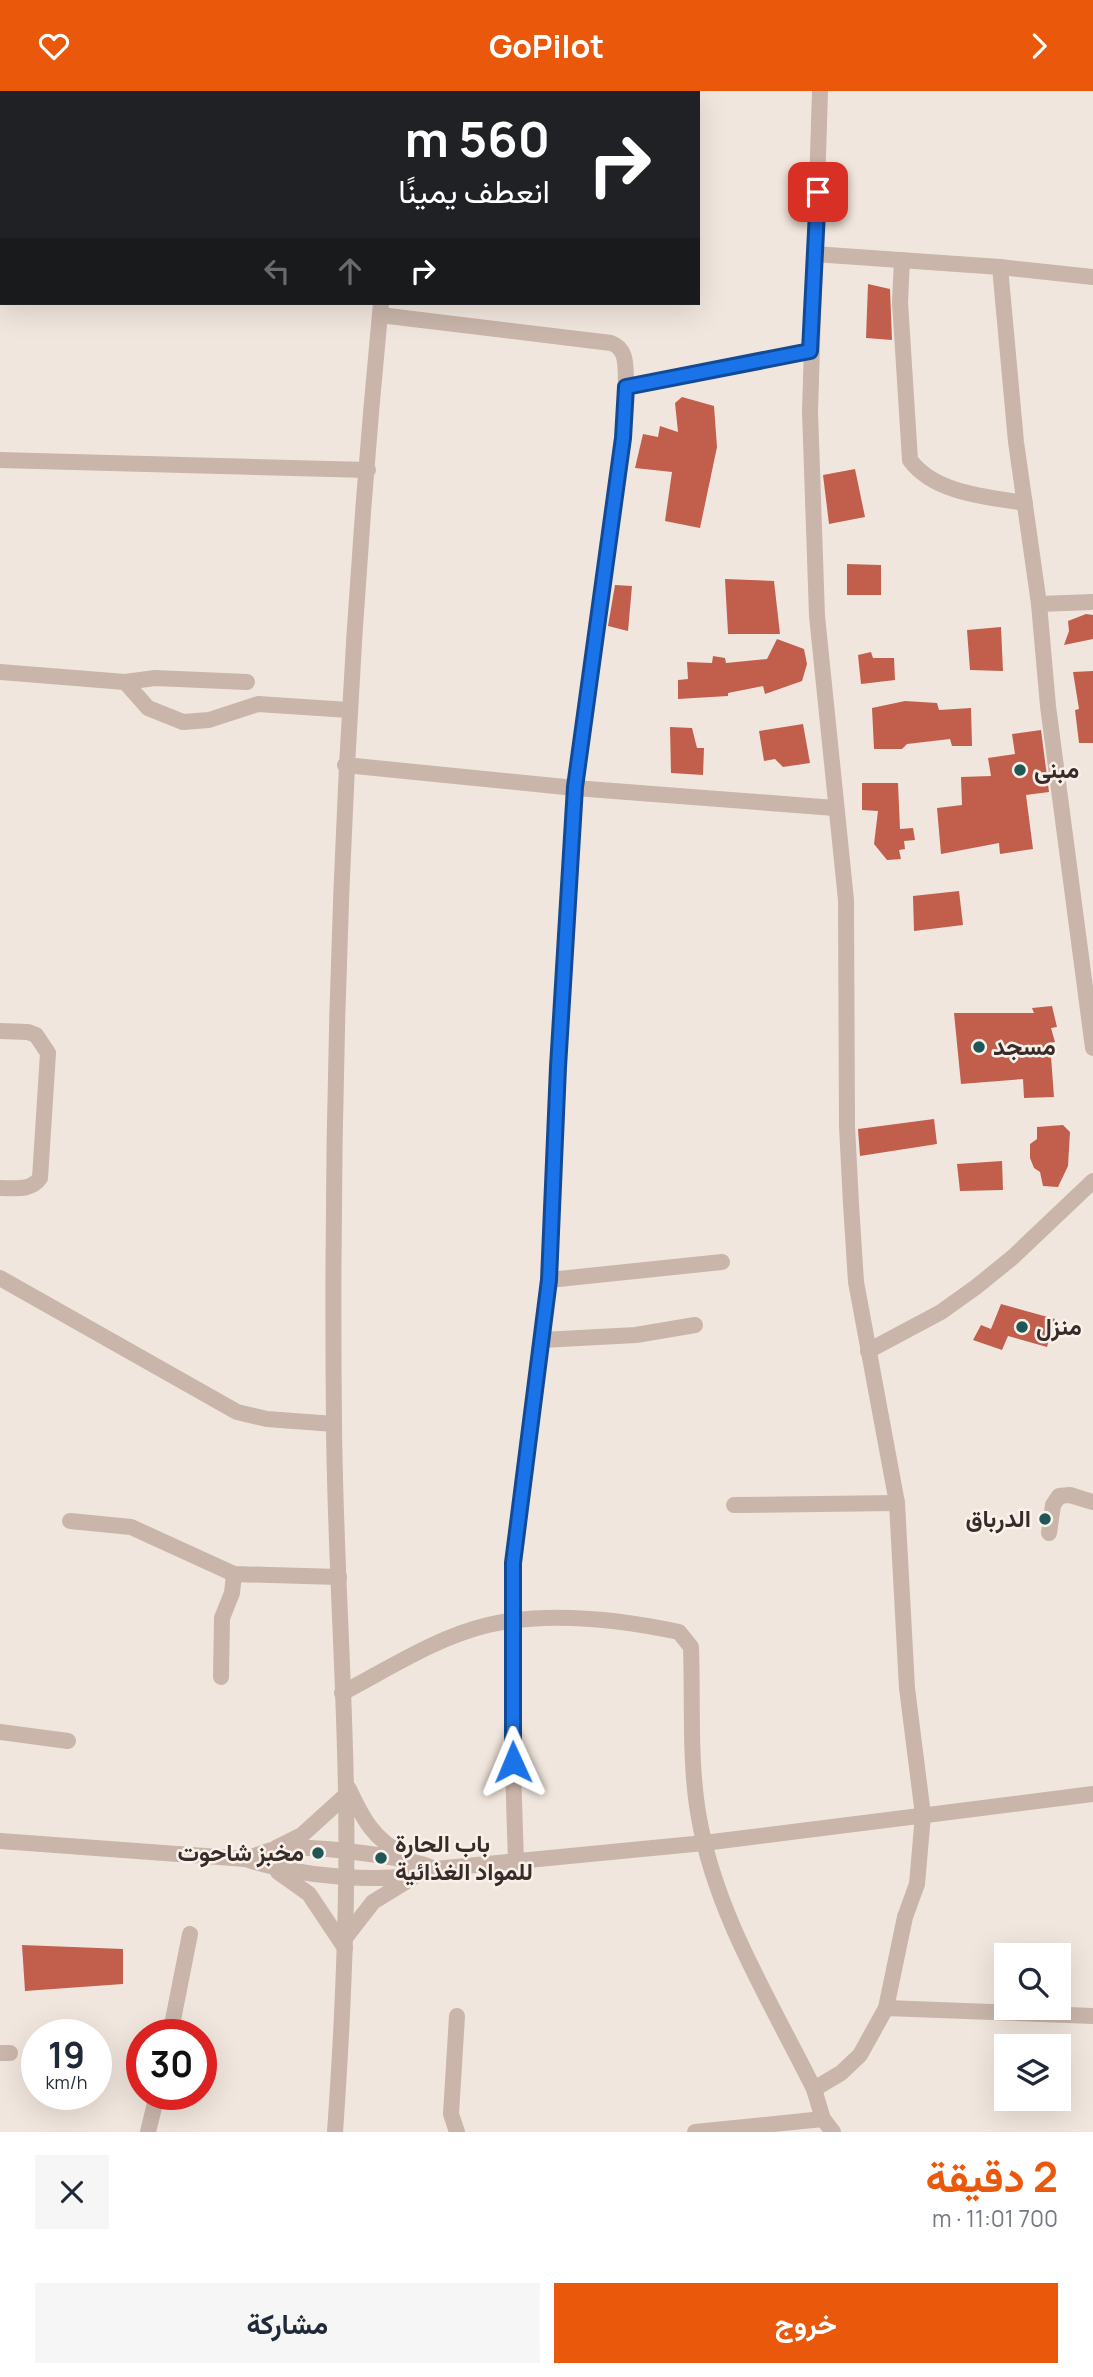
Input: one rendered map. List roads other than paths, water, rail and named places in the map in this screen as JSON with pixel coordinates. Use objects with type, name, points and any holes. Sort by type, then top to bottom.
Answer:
[{"type":"street","points":[[814,2089],[841,2073],[860,2055],[886,2008],[905,1917],[917,1884],[923,1815],[907,1688],[897,1503],[856,1282],[851,1203],[847,1126],[846,900],[817,616],[810,351],[820,91]]},
{"type":"street","points":[[814,254],[1000,267],[1093,277]]},
{"type":"street","points":[[902,260],[900,302],[910,460],[924,476],[937,483],[1025,503]]},
{"type":"street","points":[[1000,267],[1007,355],[1039,604],[1048,706],[1093,1048]]},
{"type":"street","points":[[335,2132],[345,1943],[346,1789],[334,1424],[337,937],[345,765],[381,309],[611,343],[618,345],[624,353],[626,387],[623,438],[575,787],[558,1067],[549,1280],[513,1563],[512,1736],[516,1863]]},
{"type":"street","points":[[626,387],[810,351]]},
{"type":"street","points":[[0,460],[368,470]]},
{"type":"street","points":[[1039,604],[1093,602]]},
{"type":"street","points":[[0,672],[125,683],[155,678],[247,682]]},
{"type":"street","points":[[125,683],[148,708],[183,722],[209,720],[258,704],[349,710]]},
{"type":"street","points":[[345,765],[835,808]]},
{"type":"street","points":[[0,1031],[36,1035],[44,1043],[49,1064],[40,1178],[36,1184],[26,1188],[0,1188]]},
{"type":"street","points":[[868,1351],[940,1312],[975,1287],[1013,1257],[1093,1181]]},
{"type":"street","points":[[549,1280],[722,1262]]},
{"type":"street","points":[[0,1278],[237,1412],[267,1419],[334,1424]]},
{"type":"street","points":[[542,1340],[636,1335],[695,1325]]},
{"type":"street","points":[[1049,1533],[1053,1505],[1059,1496],[1070,1495],[1093,1502]]},
{"type":"street","points":[[734,1505],[897,1503]]},
{"type":"street","points":[[70,1521],[131,1527],[234,1574],[338,1577]]},
{"type":"street","points":[[221,1677],[222,1618],[232,1593],[234,1574]]},
{"type":"street","points":[[342,1693],[448,1640],[485,1626],[514,1620],[631,1622],[679,1632],[685,1637],[691,1647],[695,1791],[704,1843],[719,1892],[814,2089],[828,2126],[695,2132]]},
{"type":"street","points":[[0,1732],[68,1741]]},
{"type":"street","points":[[246,1859],[302,1835],[346,1789]]},
{"type":"street","points":[[346,1789],[370,1829],[417,1868]]},
{"type":"street","points":[[273,1869],[345,1876],[417,1868],[516,1863],[704,1843],[1093,1794]]},
{"type":"street","points":[[0,1842],[246,1859],[273,1869],[309,1894],[345,1943]]},
{"type":"street","points":[[274,1849],[345,1851],[417,1868]]},
{"type":"street","points":[[345,1943],[360,1916],[380,1896],[417,1868]]},
{"type":"street","points":[[173,2019],[190,1934]]},
{"type":"street","points":[[886,2008],[1093,2016]]},
{"type":"street","points":[[457,2016],[451,2114],[457,2132]]},
{"type":"street","points":[[148,2132],[153,2110]]},
{"type":"place","name":"مبنى","points":[[1020,770]]},
{"type":"place","name":"مسجد","points":[[979,1047]]},
{"type":"place","name":"منزل","points":[[1022,1327]]},
{"type":"place","name":"الدرباق","points":[[1045,1519]]},
{"type":"place","name":"مخبز شاحوت","points":[[318,1853]]},
{"type":"place","name":"باب الحارة للمواد الغذائية","points":[[381,1858]]}]
